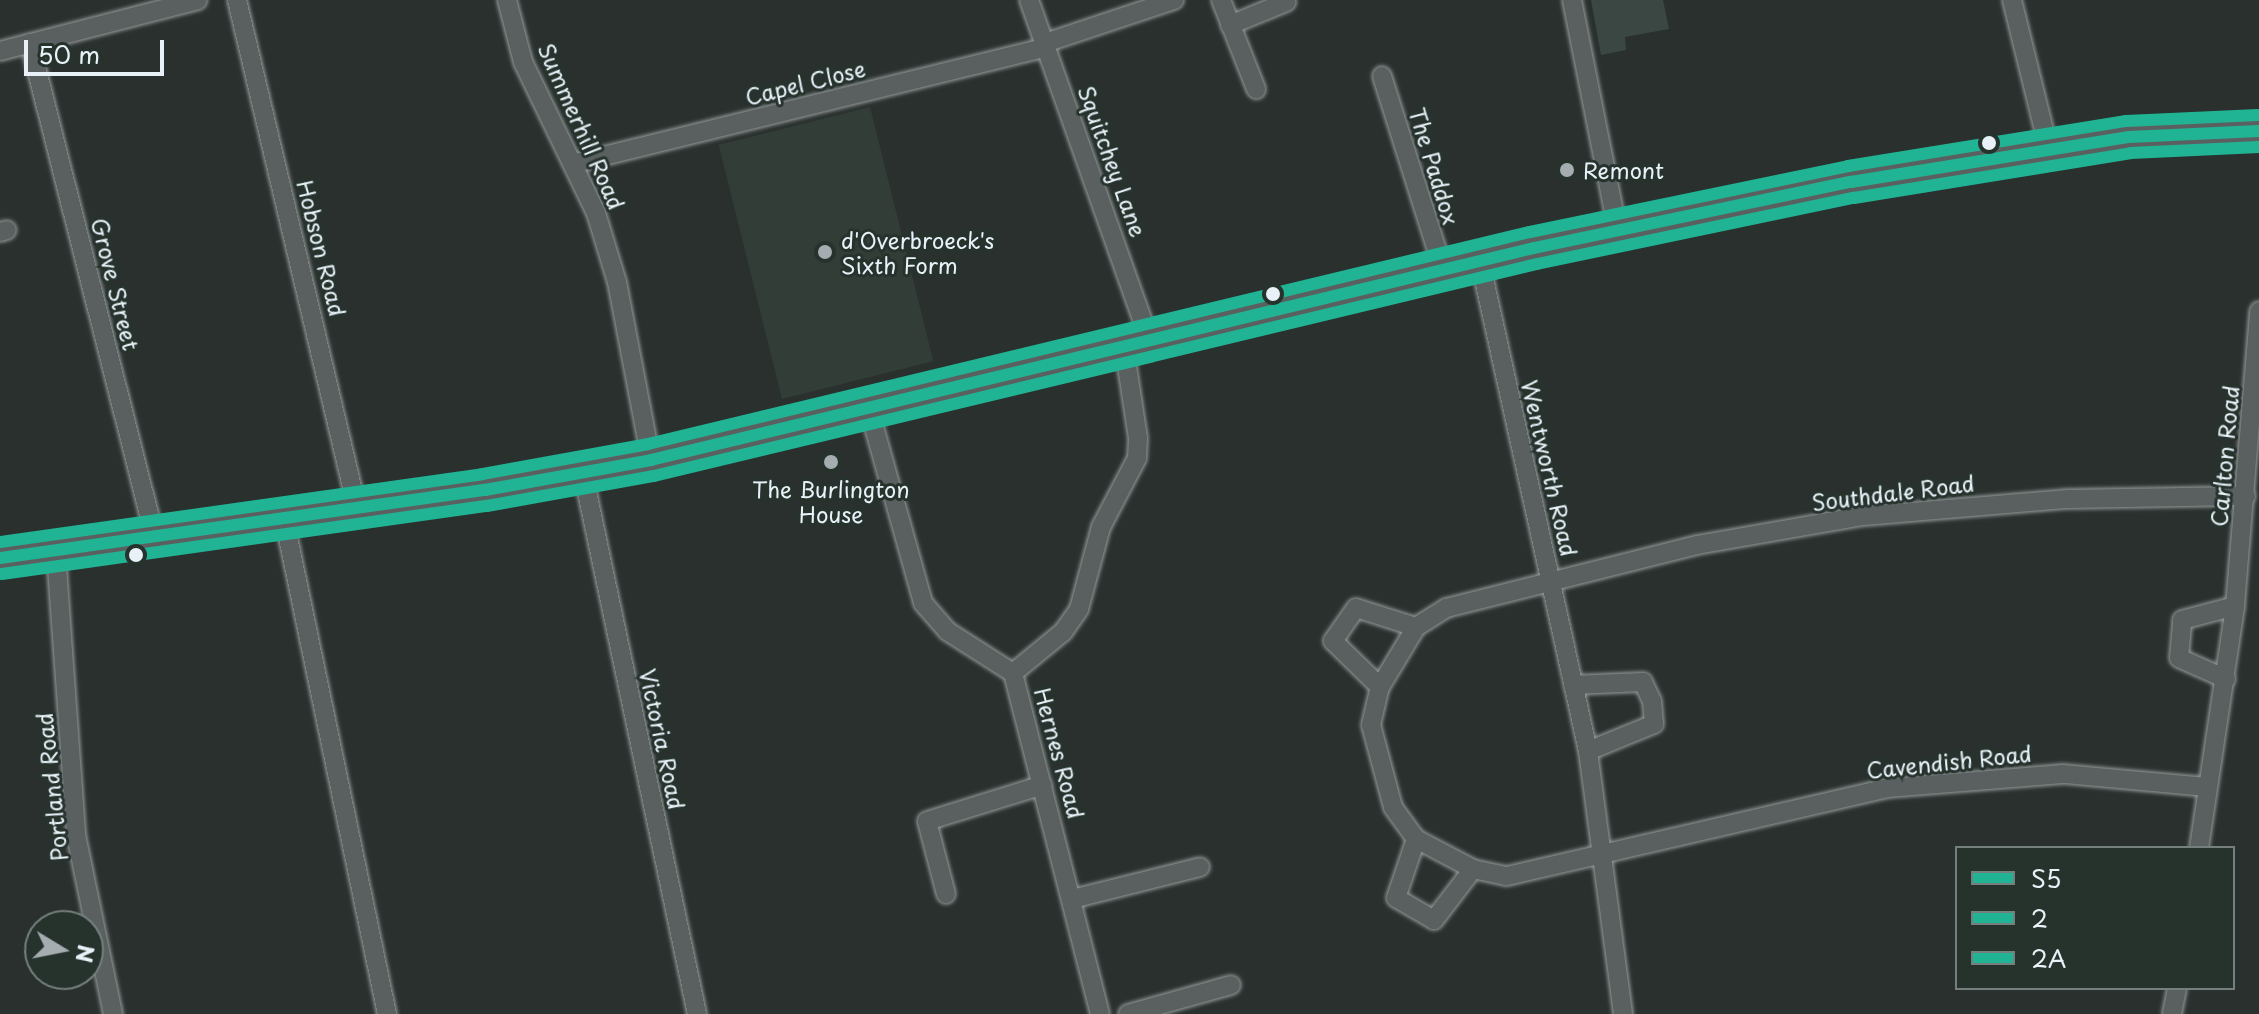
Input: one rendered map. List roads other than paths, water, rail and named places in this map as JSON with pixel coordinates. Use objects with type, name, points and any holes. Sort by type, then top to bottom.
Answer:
[{"type":"main road","points":[[0,558],[56,553],[357,508],[651,460],[1480,261],[1851,182],[2048,147],[2187,130],[2259,131]]},
{"type":"street","points":[[111,0],[116,19]]},
{"type":"street","points":[[0,51],[198,0]]},
{"type":"street","name":"Hobson Road","points":[[237,0],[357,508]]},
{"type":"street","name":"Summerhill Road","points":[[507,0],[523,62],[551,125],[575,163],[617,282],[651,460]]},
{"type":"street","name":"Squitchey Lane","points":[[1013,673],[1063,632],[1079,609],[1101,527],[1137,458],[1137,343],[1029,0]]},
{"type":"street","points":[[1045,45],[1174,0]]},
{"type":"street","points":[[1221,0],[1256,89]]},
{"type":"street","points":[[1572,0],[1618,232]]},
{"type":"street","points":[[2012,0],[2048,147]]},
{"type":"street","points":[[1230,25],[1286,2]]},
{"type":"street","name":"Grove Street","points":[[30,43],[155,538]]},
{"type":"street","name":"Capel Close","points":[[575,163],[1045,45]]},
{"type":"street","name":"The Paddox","points":[[1382,76],[1443,270]]},
{"type":"street","name":"Wentworth Road","points":[[1480,261],[1588,751],[1605,854],[1624,1006]]},
{"type":"street","name":"Carlton Road","points":[[2199,846],[2235,606],[2259,311]]},
{"type":"street","name":"Hernes Road","points":[[869,409],[923,603],[947,631],[1013,673],[1100,1014]]},
{"type":"street","name":"Victoria Road","points":[[583,473],[697,1014]]},
{"type":"street","name":"Southdale Road","points":[[1416,627],[1446,608],[1697,545],[1864,516],[2068,499],[2246,496]]},
{"type":"street","points":[[284,518],[387,1014]]},
{"type":"street","name":"Portland Road","points":[[56,553],[76,835],[113,1014]]},
{"type":"street","points":[[2226,679],[2179,658],[2182,620],[2235,606]]},
{"type":"street","points":[[1380,687],[1333,641],[1356,608],[1416,627],[1380,687],[1371,725],[1393,807],[1416,839],[1396,898],[1434,920],[1473,869]]},
{"type":"street","points":[[1573,685],[1643,682],[1652,701],[1654,724],[1588,751]]},
{"type":"street","name":"Cavendish Road","points":[[1416,839],[1473,869],[1506,876],[1888,788],[1945,781],[2063,774],[2207,787]]},
{"type":"street","points":[[946,894],[927,821],[1043,785]]},
{"type":"street","points":[[1072,899],[1200,867]]},
{"type":"street","points":[[1128,1014],[1231,985]]},
{"type":"street","points":[[2172,1014],[2177,990]]},
{"type":"place","name":"Remont","points":[[1567,170]]},
{"type":"place","name":"d'Overbroeck's Sixth Form","points":[[825,252]]},
{"type":"place","name":"The Burlington House","points":[[831,462]]}]
